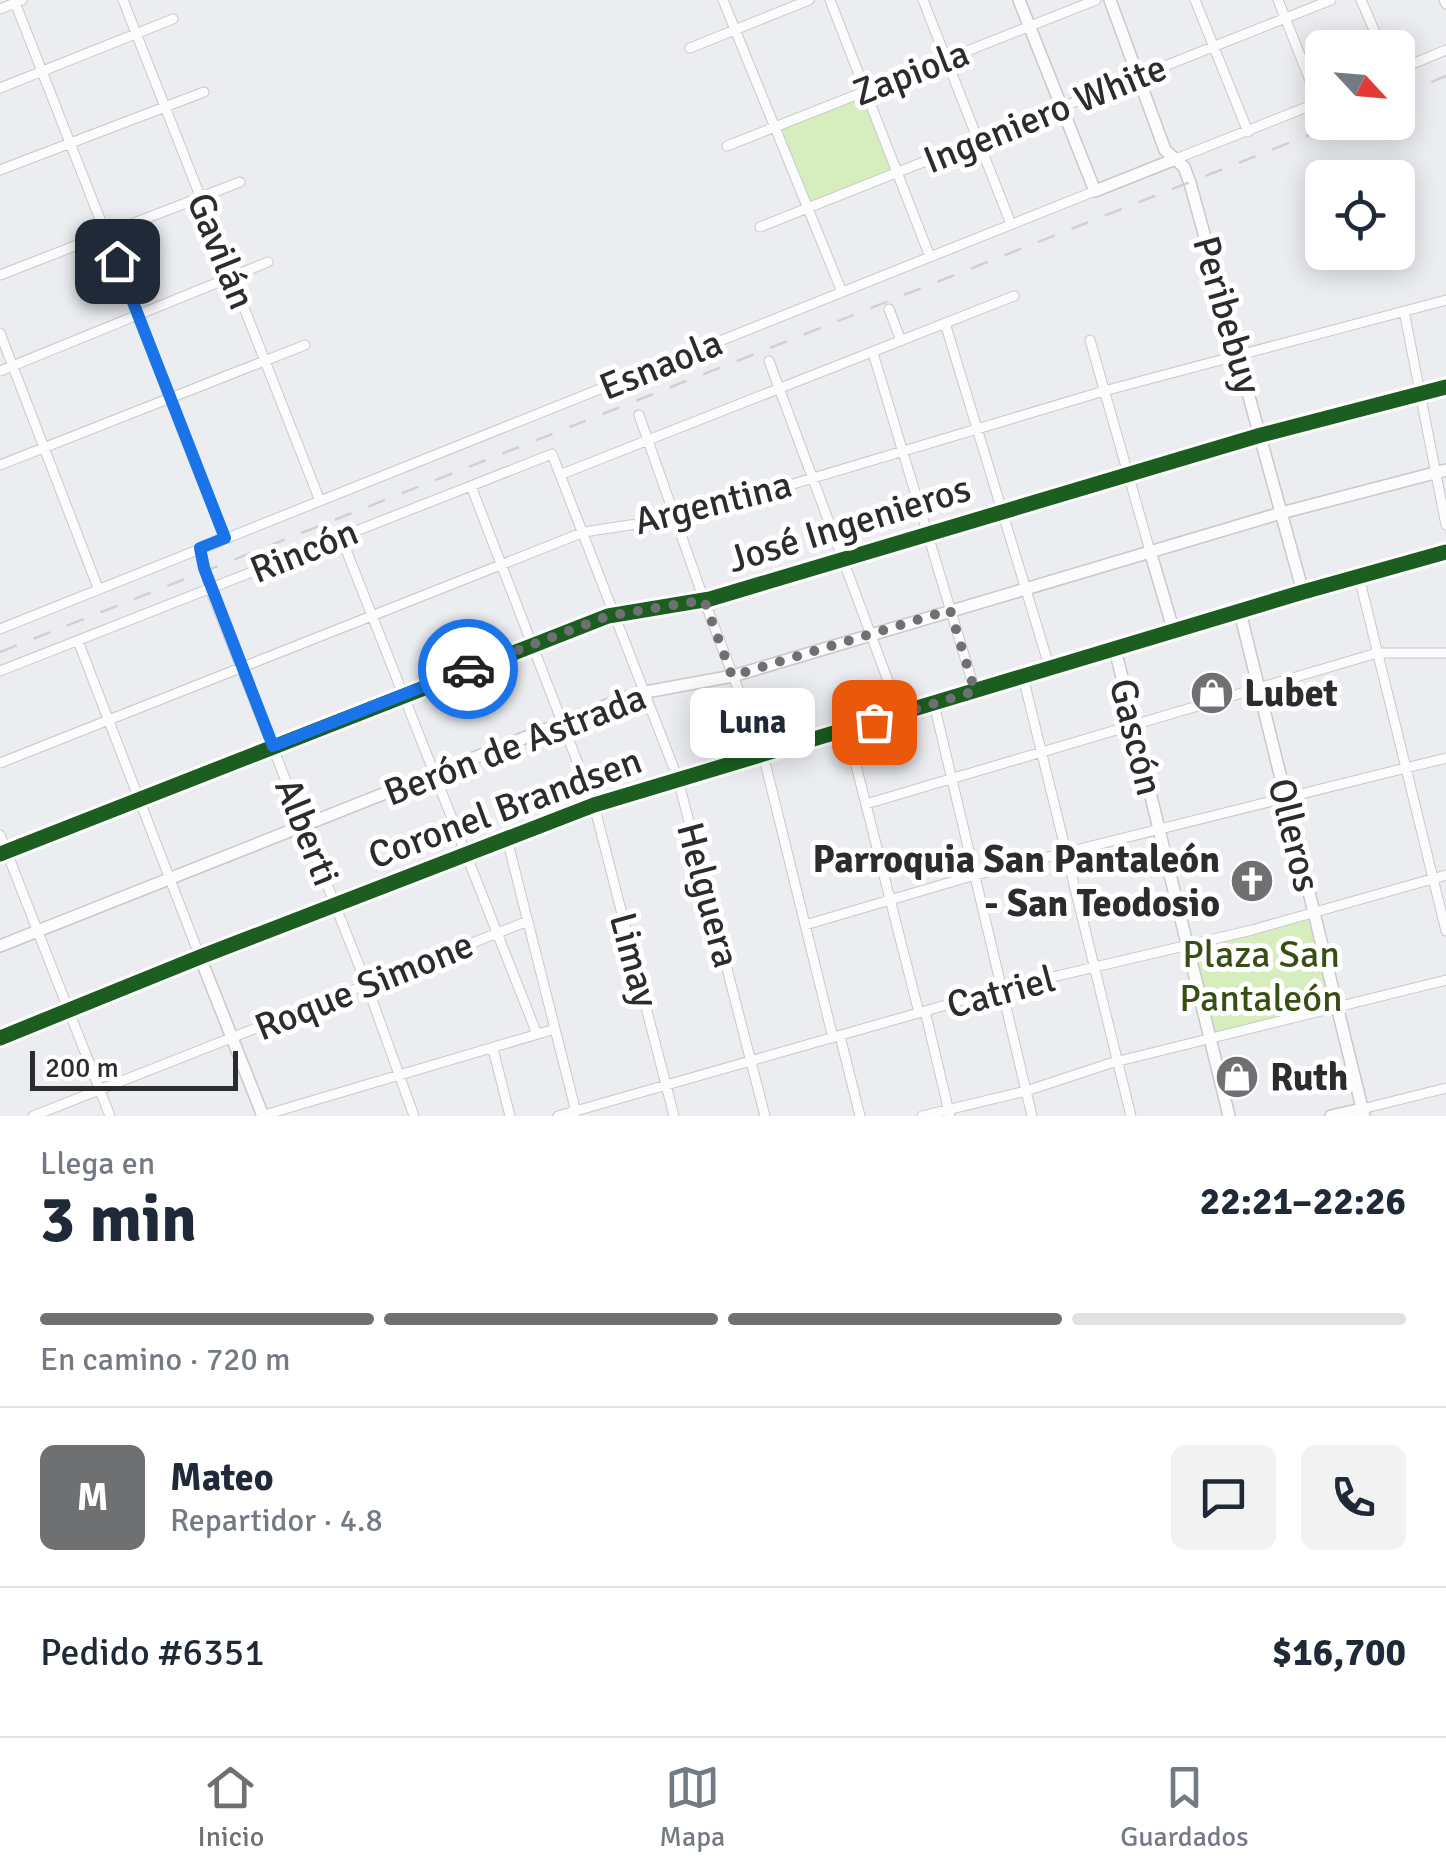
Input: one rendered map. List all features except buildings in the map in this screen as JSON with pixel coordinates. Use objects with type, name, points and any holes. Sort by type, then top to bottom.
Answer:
[{"type":"street","name":"Gavilán","points":[[123,0],[320,502]]},
{"type":"street","points":[[723,0],[842,292]]},
{"type":"street","points":[[690,48],[809,0]]},
{"type":"street","points":[[830,0],[930,257]]},
{"type":"street","points":[[923,0],[1011,224]]},
{"type":"street","points":[[1020,0],[1095,191]]},
{"type":"street","name":"Zapiola","points":[[726,146],[1096,0]]},
{"type":"street","name":"Peribebuy","points":[[1110,0],[1166,150],[1184,167],[1190,183],[1303,592]]},
{"type":"street","points":[[1196,0],[1248,132]]},
{"type":"street","points":[[1278,0],[1305,64]]},
{"type":"street","name":"Ingeniero White","points":[[760,228],[1331,0]]},
{"type":"street","points":[[1362,0],[1374,30]]},
{"type":"street","points":[[0,9],[17,1],[225,538]]},
{"type":"street","points":[[0,88],[172,19]]},
{"type":"street","points":[[1415,63],[1446,50]]},
{"type":"street","points":[[0,170],[204,92]]},
{"type":"street","name":"Esnaola","points":[[0,629],[1305,109]]},
{"type":"street","points":[[0,275],[240,182]]},
{"type":"street","points":[[0,370],[268,262]]},
{"type":"street","points":[[562,474],[1014,296]]},
{"type":"street","name":"Argentina","points":[[0,762],[584,532],[676,518],[1104,391],[1446,300]]},
{"type":"street","points":[[889,309],[901,341]]},
{"type":"street","points":[[1404,310],[1420,394],[1441,471],[1446,525]]},
{"type":"street","name":"Gascón","points":[[946,323],[1050,668]]},
{"type":"street","points":[[0,333],[98,588]]},
{"type":"street","points":[[1090,340],[1174,632]]},
{"type":"street","points":[[0,465],[305,345]]},
{"type":"street","points":[[873,353],[975,691]]},
{"type":"street","points":[[769,361],[900,713]]},
{"type":"street","name":"José Ingenieros","points":[[3,852],[616,614],[704,600],[1262,435],[1446,387]]},
{"type":"street","points":[[639,415],[762,754],[860,1116]]},
{"type":"street","name":"Helguera","points":[[552,454],[678,779],[765,1116]]},
{"type":"street","name":"Rincón","points":[[0,671],[552,454]]},
{"type":"street","name":"Berón de Astrada","points":[[0,946],[643,692],[732,676],[1280,512],[1441,471]]},
{"type":"street","name":"Limay","points":[[471,486],[594,805],[674,1116]]},
{"type":"street","points":[[341,537],[536,1034]]},
{"type":"street","name":"Alberti","points":[[200,548],[210,589],[336,905],[414,1116]]},
{"type":"street","name":"Coronel Brandsen","points":[[0,1038],[200,956],[594,805],[1446,552]]},
{"type":"street","points":[[1360,576],[1446,931]]},
{"type":"street","name":"Olleros","points":[[1240,612],[1363,1112]]},
{"type":"street","points":[[78,642],[262,1116],[555,1029]]},
{"type":"street","name":"Gascón","points":[[1115,649],[1229,1116]]},
{"type":"street","points":[[866,804],[1377,652],[1446,653]]},
{"type":"street","points":[[1024,677],[1131,1116]]},
{"type":"street","points":[[934,704],[1032,1116]]},
{"type":"street","points":[[847,730],[889,899],[950,1113]]},
{"type":"street","points":[[806,925],[975,875],[1446,758]]},
{"type":"street","points":[[0,835],[3,852],[110,1116]]},
{"type":"street","points":[[507,839],[577,1113]]},
{"type":"street","name":"Catriel","points":[[558,1116],[1002,989],[1187,946],[1446,874]]},
{"type":"street","name":"Roque Simone","points":[[33,1116],[528,921]]},
{"type":"street","points":[[922,1116],[950,1113],[1117,1062],[1446,980]]},
{"type":"street","points":[[493,1049],[510,1116]]},
{"type":"street","points":[[1331,1116],[1363,1112],[1446,1088]]},
{"type":"green space","points":[[863,96],[894,171],[816,202],[810,199],[783,127]]},
{"type":"green space","name":"Plaza San Pantaleón","points":[[1308,919],[1331,1000],[1329,1005],[1213,1032],[1192,949]]},
{"type":"railway","points":[[1415,89],[1446,76]]},
{"type":"railway","points":[[0,652],[1305,137]]},
{"type":"cycle path","points":[[0,854],[608,616],[710,599],[1261,435],[1446,387]]},
{"type":"cycle path","points":[[0,1038],[594,805],[1446,552]]},
{"type":"way so far","points":[[468,669],[608,616],[704,600],[732,676],[950,610],[975,691],[874,722]]},
{"type":"place","name":"Lubet","points":[[1212,693]]},
{"type":"place","name":"Luna","points":[[874,722]]},
{"type":"place","name":"Parroquia San Pantaleón - San Teodosio","points":[[1252,881]]},
{"type":"place","name":"Ruth","points":[[1237,1077]]},
{"type":"route","points":[[117,261],[225,538],[200,548],[204,568],[273,746],[468,669]]}]
